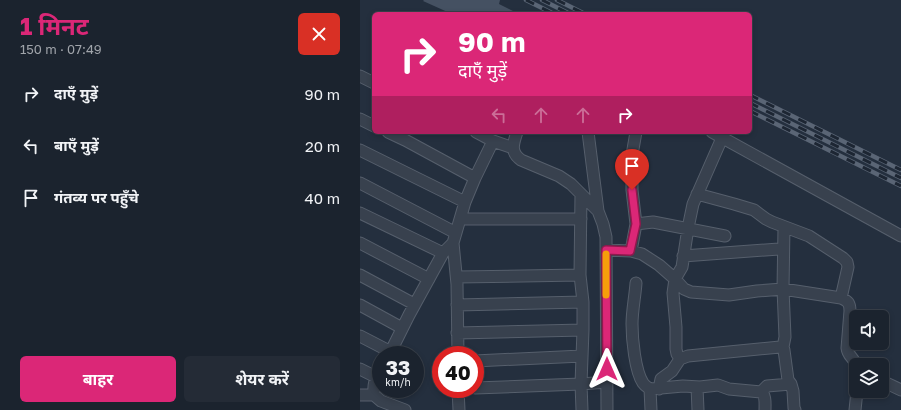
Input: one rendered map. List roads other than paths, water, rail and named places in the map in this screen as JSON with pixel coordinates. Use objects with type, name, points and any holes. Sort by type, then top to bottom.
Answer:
[{"type":"street","points":[[360,76],[372,82]]},
{"type":"street","points":[[360,119],[372,125]]},
{"type":"street","points":[[392,134],[474,178]]},
{"type":"street","points":[[480,134],[513,148]]},
{"type":"street","points":[[516,134],[513,148],[516,156],[521,160],[560,176],[571,184],[598,211]]},
{"type":"street","points":[[588,134],[598,211],[606,237],[607,410]]},
{"type":"street","points":[[630,251],[636,224],[632,190],[632,155],[636,134]]},
{"type":"street","points":[[715,134],[901,236]]},
{"type":"street","points":[[680,360],[676,349],[676,326],[673,293],[674,286],[682,268],[693,204],[722,138]]},
{"type":"street","points":[[458,346],[455,238],[465,202],[474,178],[494,141]]},
{"type":"street","points":[[360,150],[465,202]]},
{"type":"street","points":[[360,183],[455,238]]},
{"type":"street","points":[[581,194],[580,275],[583,302],[581,384],[582,410]]},
{"type":"street","points":[[697,194],[754,210],[766,219],[809,236],[843,258],[847,262],[848,267],[842,298]]},
{"type":"street","points":[[360,213],[443,253]]},
{"type":"street","points":[[460,219],[581,219]]},
{"type":"street","points":[[636,224],[653,222],[725,236]]},
{"type":"street","points":[[784,227],[783,289],[785,337],[783,347],[788,380],[793,391],[795,410]]},
{"type":"street","points":[[393,346],[414,304],[443,253],[455,238]]},
{"type":"street","points":[[360,243],[429,279]]},
{"type":"street","points":[[683,256],[779,249]]},
{"type":"street","points":[[606,250],[630,251],[651,258],[676,279],[687,291],[729,295],[783,289],[842,298],[848,301],[850,305],[847,348],[848,353],[853,358]]},
{"type":"street","points":[[360,275],[414,304]]},
{"type":"street","points":[[456,277],[580,275]]},
{"type":"street","points":[[636,284],[632,323],[633,344],[643,384],[654,389],[718,385],[729,389],[761,392]]},
{"type":"street","points":[[457,305],[583,302]]},
{"type":"street","points":[[360,305],[402,328]]},
{"type":"street","points":[[457,333],[583,330]]},
{"type":"street","points":[[360,336],[378,346]]},
{"type":"street","points":[[651,410],[654,389],[661,379],[672,371],[680,360],[688,356],[783,347]]},
{"type":"street","points":[[484,361],[582,356]]},
{"type":"street","points":[[360,369],[372,372]]},
{"type":"street","points":[[484,388],[607,382]]},
{"type":"street","points":[[761,392],[767,386],[791,384]]},
{"type":"street","points":[[889,384],[901,390]]},
{"type":"street","points":[[697,387],[698,410]]},
{"type":"street","points":[[761,392],[763,393],[765,410]]},
{"type":"street","points":[[360,396],[372,395]]},
{"type":"street","points":[[378,398],[381,401],[405,410]]},
{"type":"street","points":[[458,398],[459,410]]},
{"type":"street","points":[[855,410],[856,398]]},
{"type":"railway","points":[[526,0],[550,12]]},
{"type":"railway","points":[[542,0],[566,12]]},
{"type":"railway","points":[[557,0],[581,12]]},
{"type":"railway","points":[[752,96],[901,170]]},
{"type":"railway","points":[[752,104],[901,178]]},
{"type":"railway","points":[[752,112],[901,186]]}]
